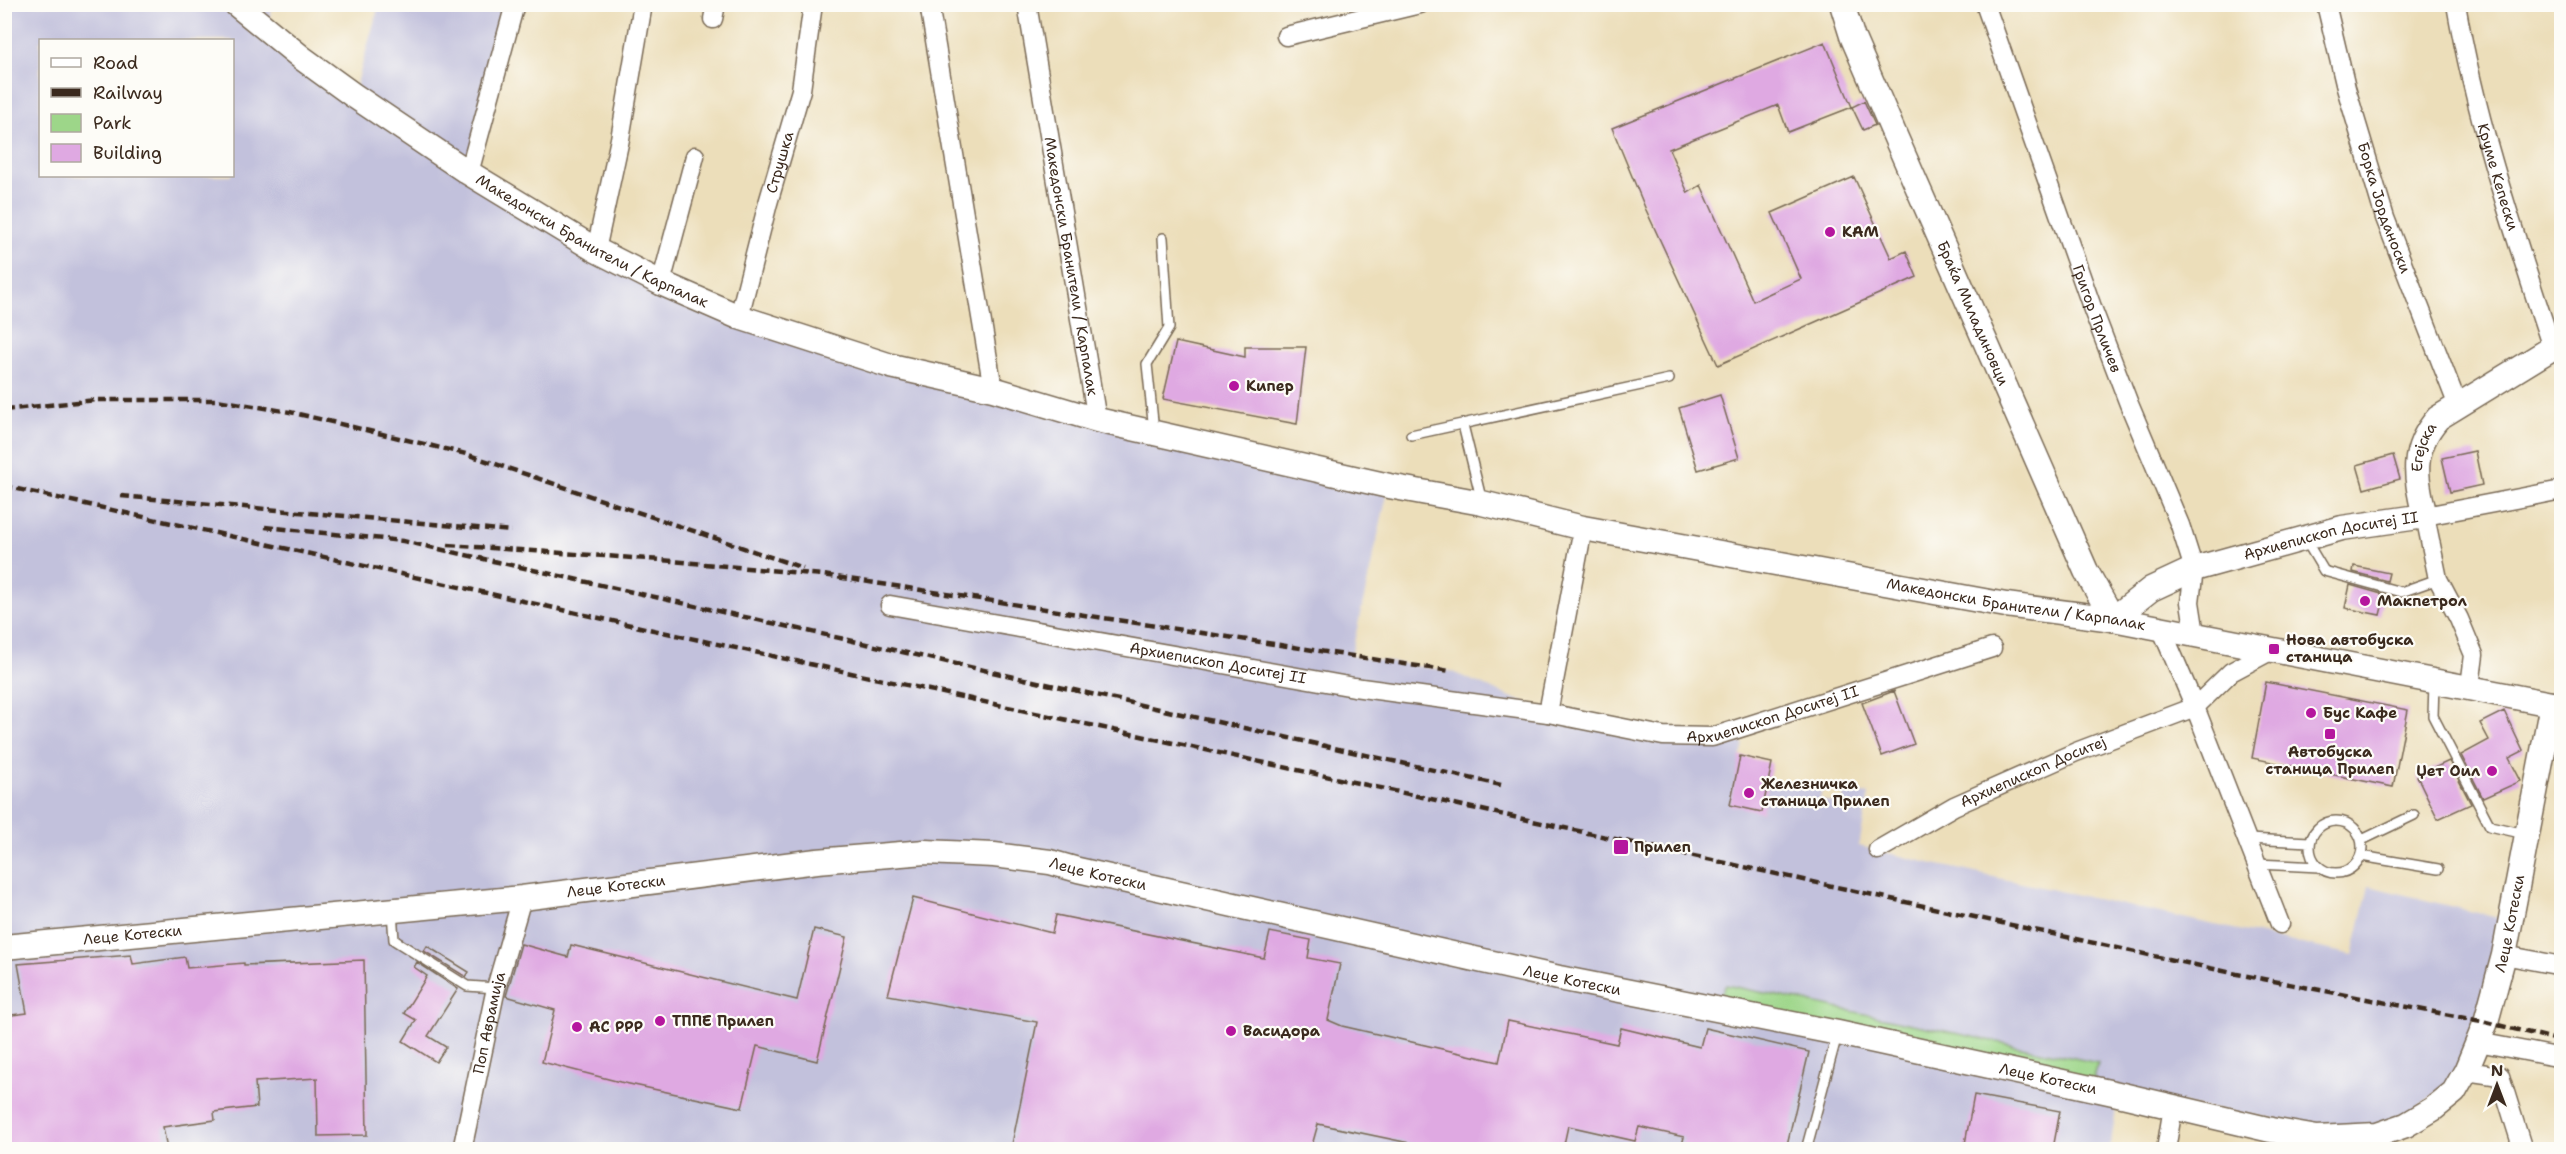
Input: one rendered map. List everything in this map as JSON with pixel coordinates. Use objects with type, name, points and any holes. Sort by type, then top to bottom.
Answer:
[{"type":"main road","name":"Македонски Бранители / Карпалак","points":[[236,4],[302,58],[469,173],[596,250],[661,284],[739,317],[891,366],[993,390],[1097,420],[1389,486],[1482,503],[1583,528],[2006,605],[2113,619],[2470,686],[2557,705]]},
{"type":"main road","name":"Браќа Миладиновци","points":[[1842,4],[1852,36],[2086,571],[2113,619]]},
{"type":"main road","name":"Егејска","points":[[2425,516],[2417,485],[2418,455],[2426,432],[2438,418],[2557,345]]},
{"type":"main road","name":"Архиепископ Доситеј II","points":[[2113,619],[2151,589],[2194,569],[2342,528],[2425,516]]},
{"type":"main road","name":"Леце Котески","points":[[4,947],[522,898],[817,861],[925,852],[994,855],[1050,862],[1558,978],[1838,1033],[2172,1107],[2271,1130],[2317,1144],[2377,1135],[2406,1125],[2433,1109],[2454,1092],[2466,1071],[2486,1022],[2504,955],[2526,834],[2557,705]]},
{"type":"street","points":[[469,173],[515,4]]},
{"type":"street","points":[[596,250],[620,139],[643,4]]},
{"type":"street","name":"Струшка","points":[[739,317],[768,203],[801,90],[813,4]]},
{"type":"street","points":[[929,4],[993,390]]},
{"type":"street","name":"Македонски Бранители / Карпалак","points":[[1028,4],[1097,420]]},
{"type":"street","points":[[1286,36],[1420,4]]},
{"type":"street","name":"Григор Прличев","points":[[1985,4],[2093,310],[2129,404],[2180,525],[2194,569],[2190,602],[2195,634]]},
{"type":"street","name":"Борка Јорданоски","points":[[2326,4],[2346,88],[2385,218],[2458,405]]},
{"type":"street","name":"Круме Кепески","points":[[2456,4],[2463,46],[2499,186],[2557,345]]},
{"type":"street","points":[[661,284],[695,156]]},
{"type":"street","name":"Архиепископ Доситеј II","points":[[2425,516],[2562,490]]},
{"type":"street","name":"Егејска","points":[[2425,516],[2438,579],[2459,619],[2474,656],[2470,686]]},
{"type":"street","points":[[1548,713],[1583,528]]},
{"type":"street","name":"Архиепископ Доситеј II","points":[[890,605],[1354,687],[1548,713],[1664,736],[1712,737],[1992,648]]},
{"type":"street","points":[[2161,628],[2195,707],[2280,924]]},
{"type":"street","name":"Архиепископ Доситеј","points":[[1878,850],[1954,806],[2076,752],[2195,707],[2231,672],[2274,649]]},
{"type":"street","name":"Поп Аврамија","points":[[462,1149],[496,988],[522,898]]},
{"type":"street","points":[[2504,955],[2562,966]]},
{"type":"street","points":[[2478,1042],[2562,1058]]},
{"type":"street","points":[[2466,1071],[2500,1076],[2523,1149]]},
{"type":"street","points":[[2166,1149],[2172,1107]]},
{"type":"lane","points":[[1155,433],[1147,364],[1169,328],[1163,238]]},
{"type":"lane","points":[[1411,435],[1670,379]]},
{"type":"lane","points":[[1463,425],[1482,503]]},
{"type":"lane","points":[[2305,538],[2324,571],[2401,592],[2438,579]]},
{"type":"lane","points":[[2434,680],[2433,716],[2490,826],[2526,834]]},
{"type":"lane","points":[[2362,840],[2414,815]]},
{"type":"lane","points":[[2327,822],[2345,822],[2353,826],[2362,840],[2361,856],[2351,869],[2343,873],[2326,872],[2319,867],[2310,851],[2310,842],[2319,827],[2327,822]]},
{"type":"lane","points":[[2247,839],[2310,842]]},
{"type":"lane","points":[[2361,856],[2438,869]]},
{"type":"lane","points":[[2256,864],[2319,867]]},
{"type":"lane","points":[[392,909],[394,940],[467,986],[496,988]]},
{"type":"lane","points":[[1806,1149],[1838,1033]]},
{"type":"shaded area","points":[[5,5],[274,5],[265,28],[354,94],[379,5],[515,5],[469,174],[739,317],[1389,486],[1351,656],[1450,671],[1548,713],[1743,743],[1730,805],[1762,812],[1769,781],[1822,788],[1820,800],[1842,804],[1845,791],[1869,794],[1859,846],[1925,862],[2353,955],[2369,886],[2510,921],[2466,1071],[2377,1135],[2118,1094],[2110,1150],[5,1150]]},
{"type":"green space","points":[[1726,985],[2098,1063],[2091,1089],[1712,1009]]},
{"type":"building","points":[[1825,42],[1852,107],[1788,132],[1778,105],[1669,149],[1688,193],[1701,185],[1753,301],[1801,279],[1772,213],[1854,177],[1891,258],[1906,251],[1917,277],[1718,365],[1646,210],[1612,128]]},
{"type":"building","points":[[1864,101],[1875,125],[1863,130],[1852,107]]},
{"type":"building","name":"Кипер","points":[[1176,342],[1245,357],[1245,347],[1306,347],[1297,424],[1163,399]]},
{"type":"building","points":[[1720,395],[1739,458],[1698,470],[1679,408]]},
{"type":"building","points":[[2475,451],[2482,485],[2450,492],[2442,458]]},
{"type":"building","points":[[2393,455],[2400,479],[2364,489],[2357,465]]},
{"type":"building","points":[[2354,566],[2389,573],[2387,581],[2353,572]]},
{"type":"building","name":"Макпетрол","points":[[2350,585],[2385,595],[2380,615],[2345,608]]},
{"type":"building","name":"Автобуска станица Прилеп","points":[[2266,682],[2408,710],[2393,787],[2252,758]]},
{"type":"building","points":[[1894,691],[1914,744],[1882,756],[1862,703]]},
{"type":"building","points":[[2504,711],[2523,751],[2509,758],[2521,781],[2483,798],[2461,755],[2489,740],[2480,723]]},
{"type":"building","name":"Железничка станица Прилеп","points":[[1740,756],[1772,763],[1762,812],[1730,805]]},
{"type":"building","points":[[2449,761],[2471,804],[2438,819],[2417,776]]},
{"type":"building","points":[[913,898],[1052,933],[1056,915],[1264,958],[1270,932],[1311,940],[1308,958],[1340,964],[1328,1020],[1342,1026],[1499,1062],[1508,1021],[1617,1044],[1621,1028],[1700,1047],[1705,1028],[1809,1052],[1786,1149],[1681,1149],[1684,1137],[1639,1127],[1635,1141],[1568,1126],[1563,1149],[1438,1149],[1318,1124],[1311,1149],[1011,1149],[1037,1022],[888,995]]},
{"type":"building","points":[[814,929],[847,937],[817,1061],[757,1046],[742,1108],[620,1082],[542,1062],[555,1010],[506,996],[521,944],[568,957],[571,945],[797,1000]]},
{"type":"building","points":[[427,946],[469,972],[466,977],[424,951]]},
{"type":"building","points":[[131,955],[133,964],[185,957],[187,968],[244,963],[244,965],[364,960],[367,1135],[318,1136],[317,1078],[255,1082],[257,1107],[214,1112],[215,1120],[163,1127],[167,1149],[32,1149],[32,1146],[4,1149],[4,1016],[27,1013],[18,964]]},
{"type":"building","points":[[417,962],[458,989],[428,1036],[446,1047],[436,1062],[403,1041],[416,1020],[404,1013],[427,976],[414,967]]},
{"type":"building","points":[[1974,1095],[2060,1111],[2053,1149],[1964,1149]]},
{"type":"railway","points":[[4,410],[95,400],[217,400],[290,412],[466,454],[803,568]]},
{"type":"railway","points":[[4,486],[676,635],[2237,974],[2486,1022],[2562,1041]]},
{"type":"railway","points":[[121,496],[511,531]]},
{"type":"railway","points":[[265,527],[403,541],[1501,785]]},
{"type":"railway","points":[[448,545],[662,560],[823,575],[1450,671]]},
{"type":"place","name":"КАМ","points":[[1830,232]]},
{"type":"place","name":"Кипер","points":[[1234,386]]},
{"type":"place","name":"Макпетрол","points":[[2365,601]]},
{"type":"place","name":"Нова автобуска станица","points":[[2274,649]]},
{"type":"place","name":"Бус Кафе","points":[[2311,713]]},
{"type":"place","name":"Автобуска станица Прилеп","points":[[2330,734]]},
{"type":"place","name":"Џет Оил","points":[[2492,771]]},
{"type":"place","name":"Железничка станица Прилеп","points":[[1749,793]]},
{"type":"place","name":"Прилеп","points":[[1621,847]]},
{"type":"place","name":"ТППЕ Прилеп","points":[[660,1021]]},
{"type":"place","name":"АС РРР","points":[[577,1027]]},
{"type":"place","name":"Васидора","points":[[1231,1031]]}]
